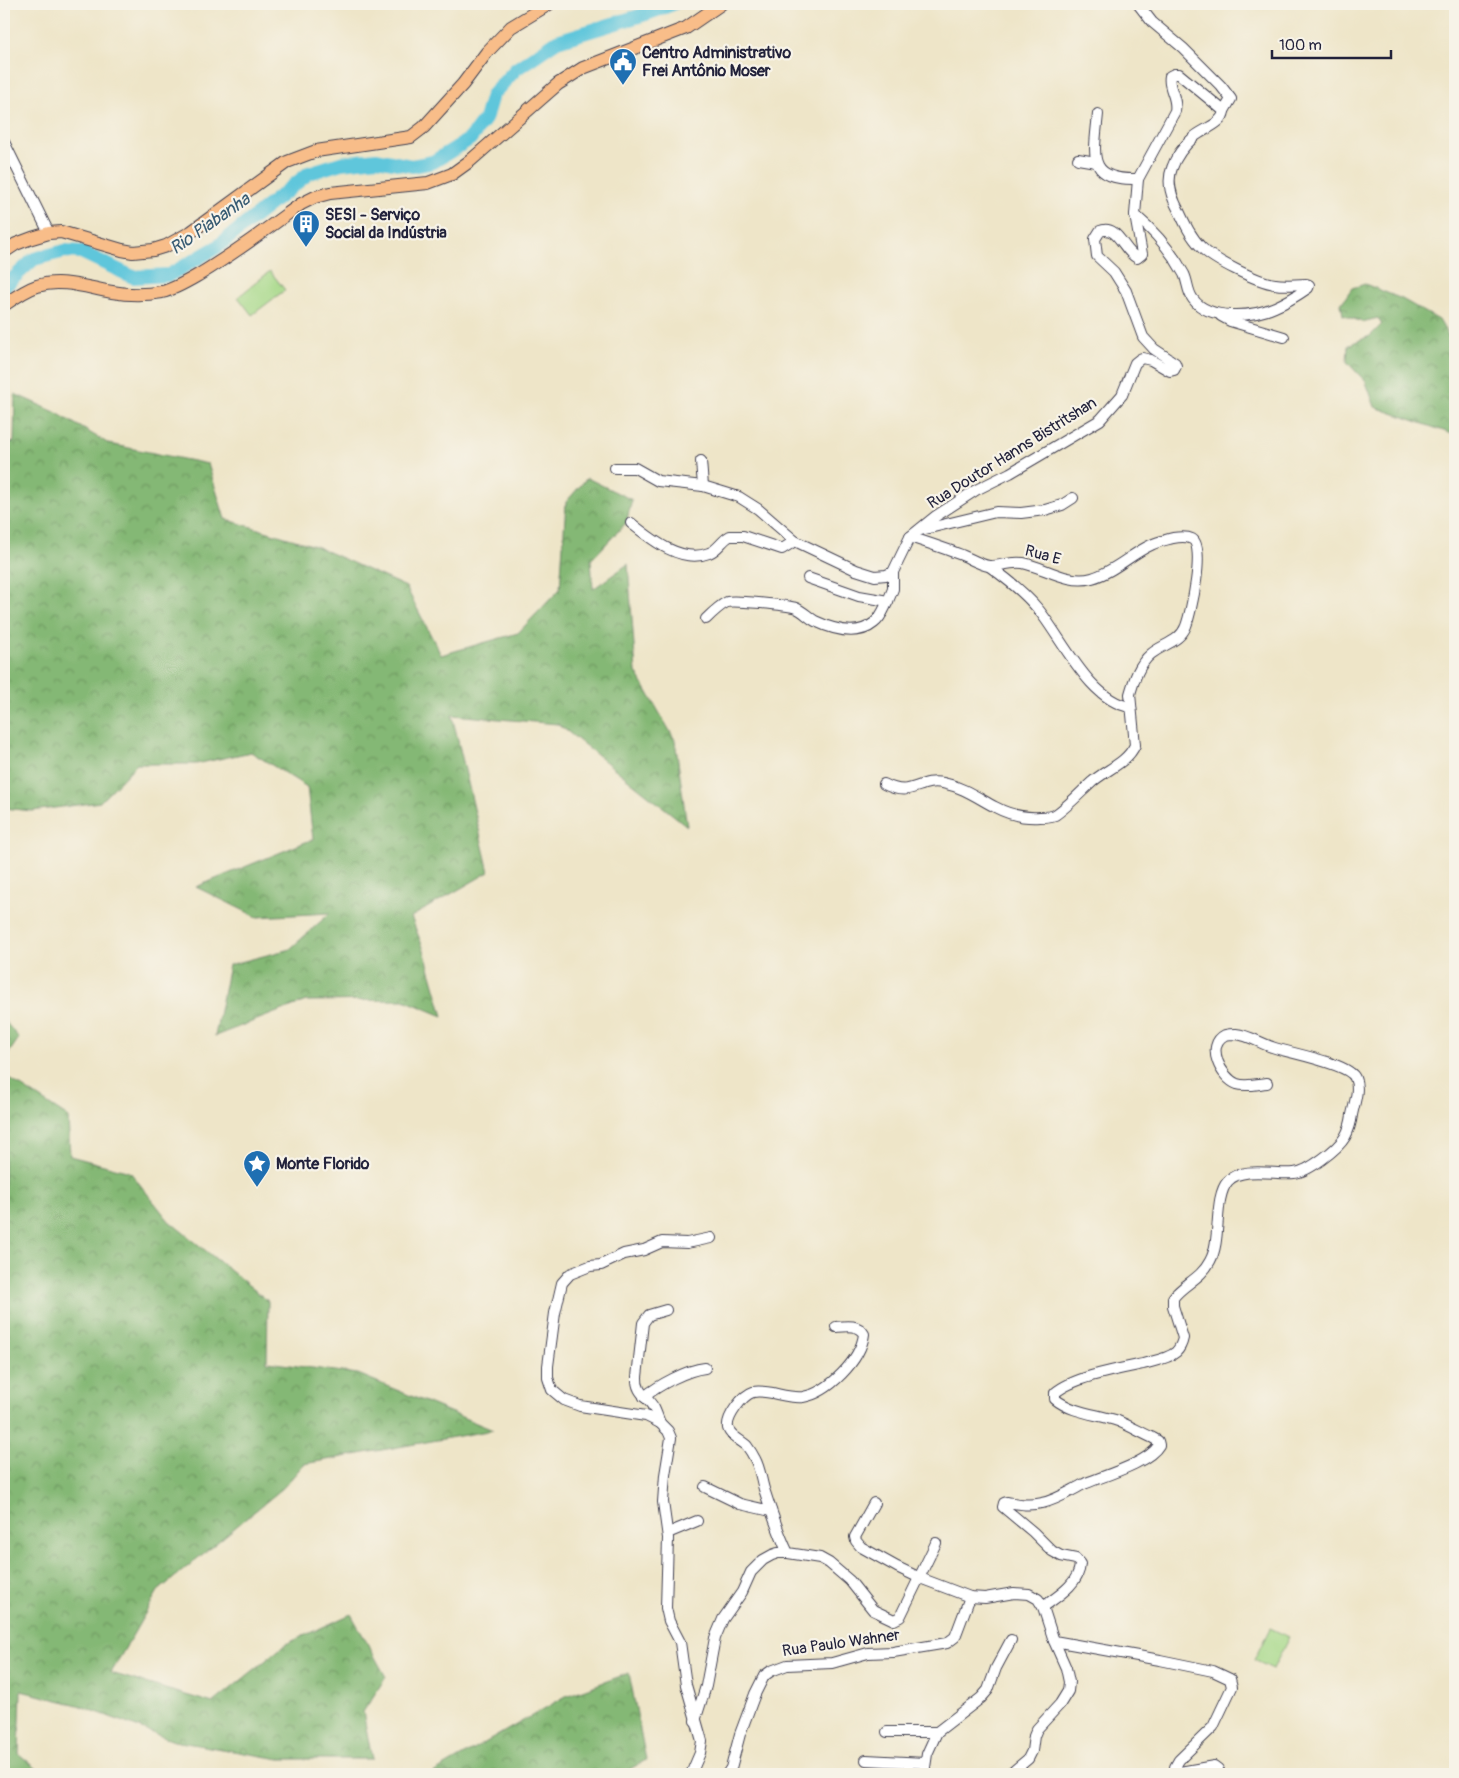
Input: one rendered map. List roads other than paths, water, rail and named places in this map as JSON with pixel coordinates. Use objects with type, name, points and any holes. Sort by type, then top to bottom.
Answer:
[{"type":"main road","points":[[4,252],[16,244],[49,233],[61,232],[128,251],[153,250],[166,246],[190,232],[286,162],[316,151],[411,137],[424,127],[463,84],[487,52],[512,27],[549,4]]},
{"type":"main road","points":[[4,305],[36,286],[49,284],[81,285],[114,293],[132,294],[163,291],[186,282],[220,262],[301,204],[315,197],[352,189],[428,183],[452,174],[470,161],[558,84],[583,68],[686,28],[721,4]]},
{"type":"street","points":[[1138,4],[1152,22],[1183,48],[1229,95],[1231,100],[1220,121],[1193,138],[1180,153],[1171,169],[1170,188],[1177,208],[1192,236],[1200,246],[1215,258],[1274,284],[1306,284],[1309,286],[1282,304],[1268,310],[1232,315],[1218,314]]},
{"type":"street","name":"Rua Doutor Hanns Bistritshan","points":[[913,534],[976,490],[1010,473],[1100,420],[1122,395],[1135,363],[1140,359],[1152,360],[1170,372],[1174,370],[1176,366],[1174,363],[1154,350],[1143,337],[1126,291],[1114,272],[1099,259],[1096,253],[1096,236],[1105,229],[1113,232],[1131,255],[1137,258],[1140,256],[1142,251],[1134,216],[1138,179],[1172,118],[1176,105],[1169,79],[1174,74],[1183,77],[1224,111]]},
{"type":"street","points":[[1098,114],[1095,142],[1096,162],[1104,174],[1109,177],[1138,179]]},
{"type":"street","points":[[4,142],[49,233]]},
{"type":"street","points":[[1078,159],[1096,162]]},
{"type":"street","points":[[1134,216],[1154,233],[1177,264],[1185,277],[1187,289],[1194,300],[1207,310],[1230,321],[1284,337]]},
{"type":"street","points":[[701,461],[703,486]]},
{"type":"street","points":[[615,468],[635,468],[658,480],[703,486],[746,500],[795,541],[864,572],[881,576],[893,572]]},
{"type":"street","points":[[706,619],[720,606],[735,601],[792,607],[814,620],[831,627],[849,631],[863,629],[874,623],[883,613],[893,589],[893,572],[913,534],[996,512],[1021,513],[1045,510],[1062,505],[1073,498]]},
{"type":"street","points":[[632,523],[656,542],[682,554],[709,553],[730,536],[743,536],[782,549],[795,541]]},
{"type":"street","name":"Rua E","points":[[913,534],[988,566],[1010,562],[1022,563],[1068,578],[1092,579],[1151,545],[1186,537],[1194,540],[1197,543],[1199,553],[1198,569],[1186,626],[1178,637],[1149,656],[1141,666],[1130,694],[1131,707]]},
{"type":"street","points":[[884,784],[900,790],[912,789],[929,783],[943,783],[970,793],[994,807],[1013,814],[1034,817],[1053,816],[1097,778],[1119,764],[1132,752],[1135,738],[1131,707],[1121,706],[1097,688],[1078,666],[1038,609],[1005,577],[988,566]]},
{"type":"street","points":[[808,578],[859,596],[888,601]]},
{"type":"street","points":[[1043,1606],[1062,1594],[1072,1583],[1080,1564],[1076,1559],[1057,1554],[1047,1547],[1033,1532],[1003,1507],[1004,1503],[1032,1505],[1050,1501],[1082,1485],[1131,1465],[1152,1453],[1158,1445],[1158,1441],[1154,1438],[1118,1422],[1071,1408],[1059,1402],[1054,1396],[1055,1393],[1070,1384],[1151,1362],[1178,1350],[1182,1343],[1183,1333],[1173,1306],[1173,1298],[1202,1273],[1210,1262],[1215,1248],[1221,1194],[1227,1182],[1237,1176],[1249,1173],[1299,1172],[1328,1154],[1348,1132],[1356,1092],[1356,1079],[1350,1072],[1311,1057],[1274,1048],[1242,1035],[1227,1034],[1218,1041],[1215,1050],[1217,1060],[1232,1081],[1244,1085],[1267,1083]]},
{"type":"street","points":[[691,1774],[700,1753],[702,1742],[686,1685],[680,1642],[669,1621],[666,1608],[668,1533],[664,1502],[665,1475],[670,1438],[668,1431],[660,1423],[638,1414],[580,1406],[564,1400],[552,1390],[548,1378],[549,1352],[555,1313],[562,1282],[566,1278],[574,1272],[590,1266],[600,1265],[624,1254],[644,1250],[662,1242],[687,1243],[711,1238]]},
{"type":"street","points":[[660,1423],[654,1408],[644,1397],[637,1384],[643,1323],[650,1315],[666,1310]]},
{"type":"street","points":[[788,1553],[771,1511],[756,1462],[747,1446],[728,1429],[729,1422],[736,1407],[747,1395],[753,1392],[803,1397],[823,1388],[838,1377],[854,1360],[864,1336],[863,1332],[857,1327],[836,1327]]},
{"type":"street","points":[[644,1397],[659,1386],[692,1370],[705,1368]]},
{"type":"street","points":[[705,1487],[740,1504],[771,1511]]},
{"type":"street","points":[[874,1503],[857,1532],[856,1541],[868,1551],[920,1578],[970,1597],[985,1598],[1014,1593],[1029,1594],[1043,1606],[1054,1641],[1066,1668],[1069,1682],[1068,1691],[1060,1704],[1037,1729],[1032,1751],[1028,1759],[1010,1774]]},
{"type":"street","points":[[668,1533],[697,1520]]},
{"type":"street","points":[[695,1721],[706,1686],[716,1638],[723,1619],[742,1592],[751,1572],[763,1560],[778,1553],[820,1558],[830,1563],[850,1581],[873,1610],[894,1620],[900,1618],[936,1543]]},
{"type":"street","name":"Rua Paulo Wahner","points":[[727,1774],[731,1768],[740,1734],[755,1694],[764,1676],[787,1664],[832,1663],[868,1653],[893,1652],[947,1643],[955,1637],[970,1597]]},
{"type":"street","points":[[924,1774],[931,1743],[937,1732],[981,1698],[988,1690],[996,1668],[1011,1640]]},
{"type":"street","points":[[1054,1641],[1213,1671],[1230,1679],[1232,1687],[1213,1727],[1179,1760],[1175,1767],[1176,1771],[1180,1772],[1214,1766],[1218,1769],[1218,1774]]},
{"type":"street","points":[[886,1732],[937,1732]]},
{"type":"street","points":[[866,1760],[925,1763]]},
{"type":"waterway","name":"Rio Piabanha","points":[[4,287],[34,259],[65,251],[81,252],[133,277],[169,275],[217,247],[309,173],[341,163],[377,159],[412,166],[433,162],[470,139],[485,119],[492,95],[516,69],[557,41],[673,4]]},
{"type":"place","name":"Centro Administrativo Frei Antônio Moser","points":[[623,86]]},
{"type":"place","name":"SESI - Serviço Social da Indústria","points":[[306,248]]},
{"type":"place","name":"Monte Florido","points":[[257,1188]]}]
